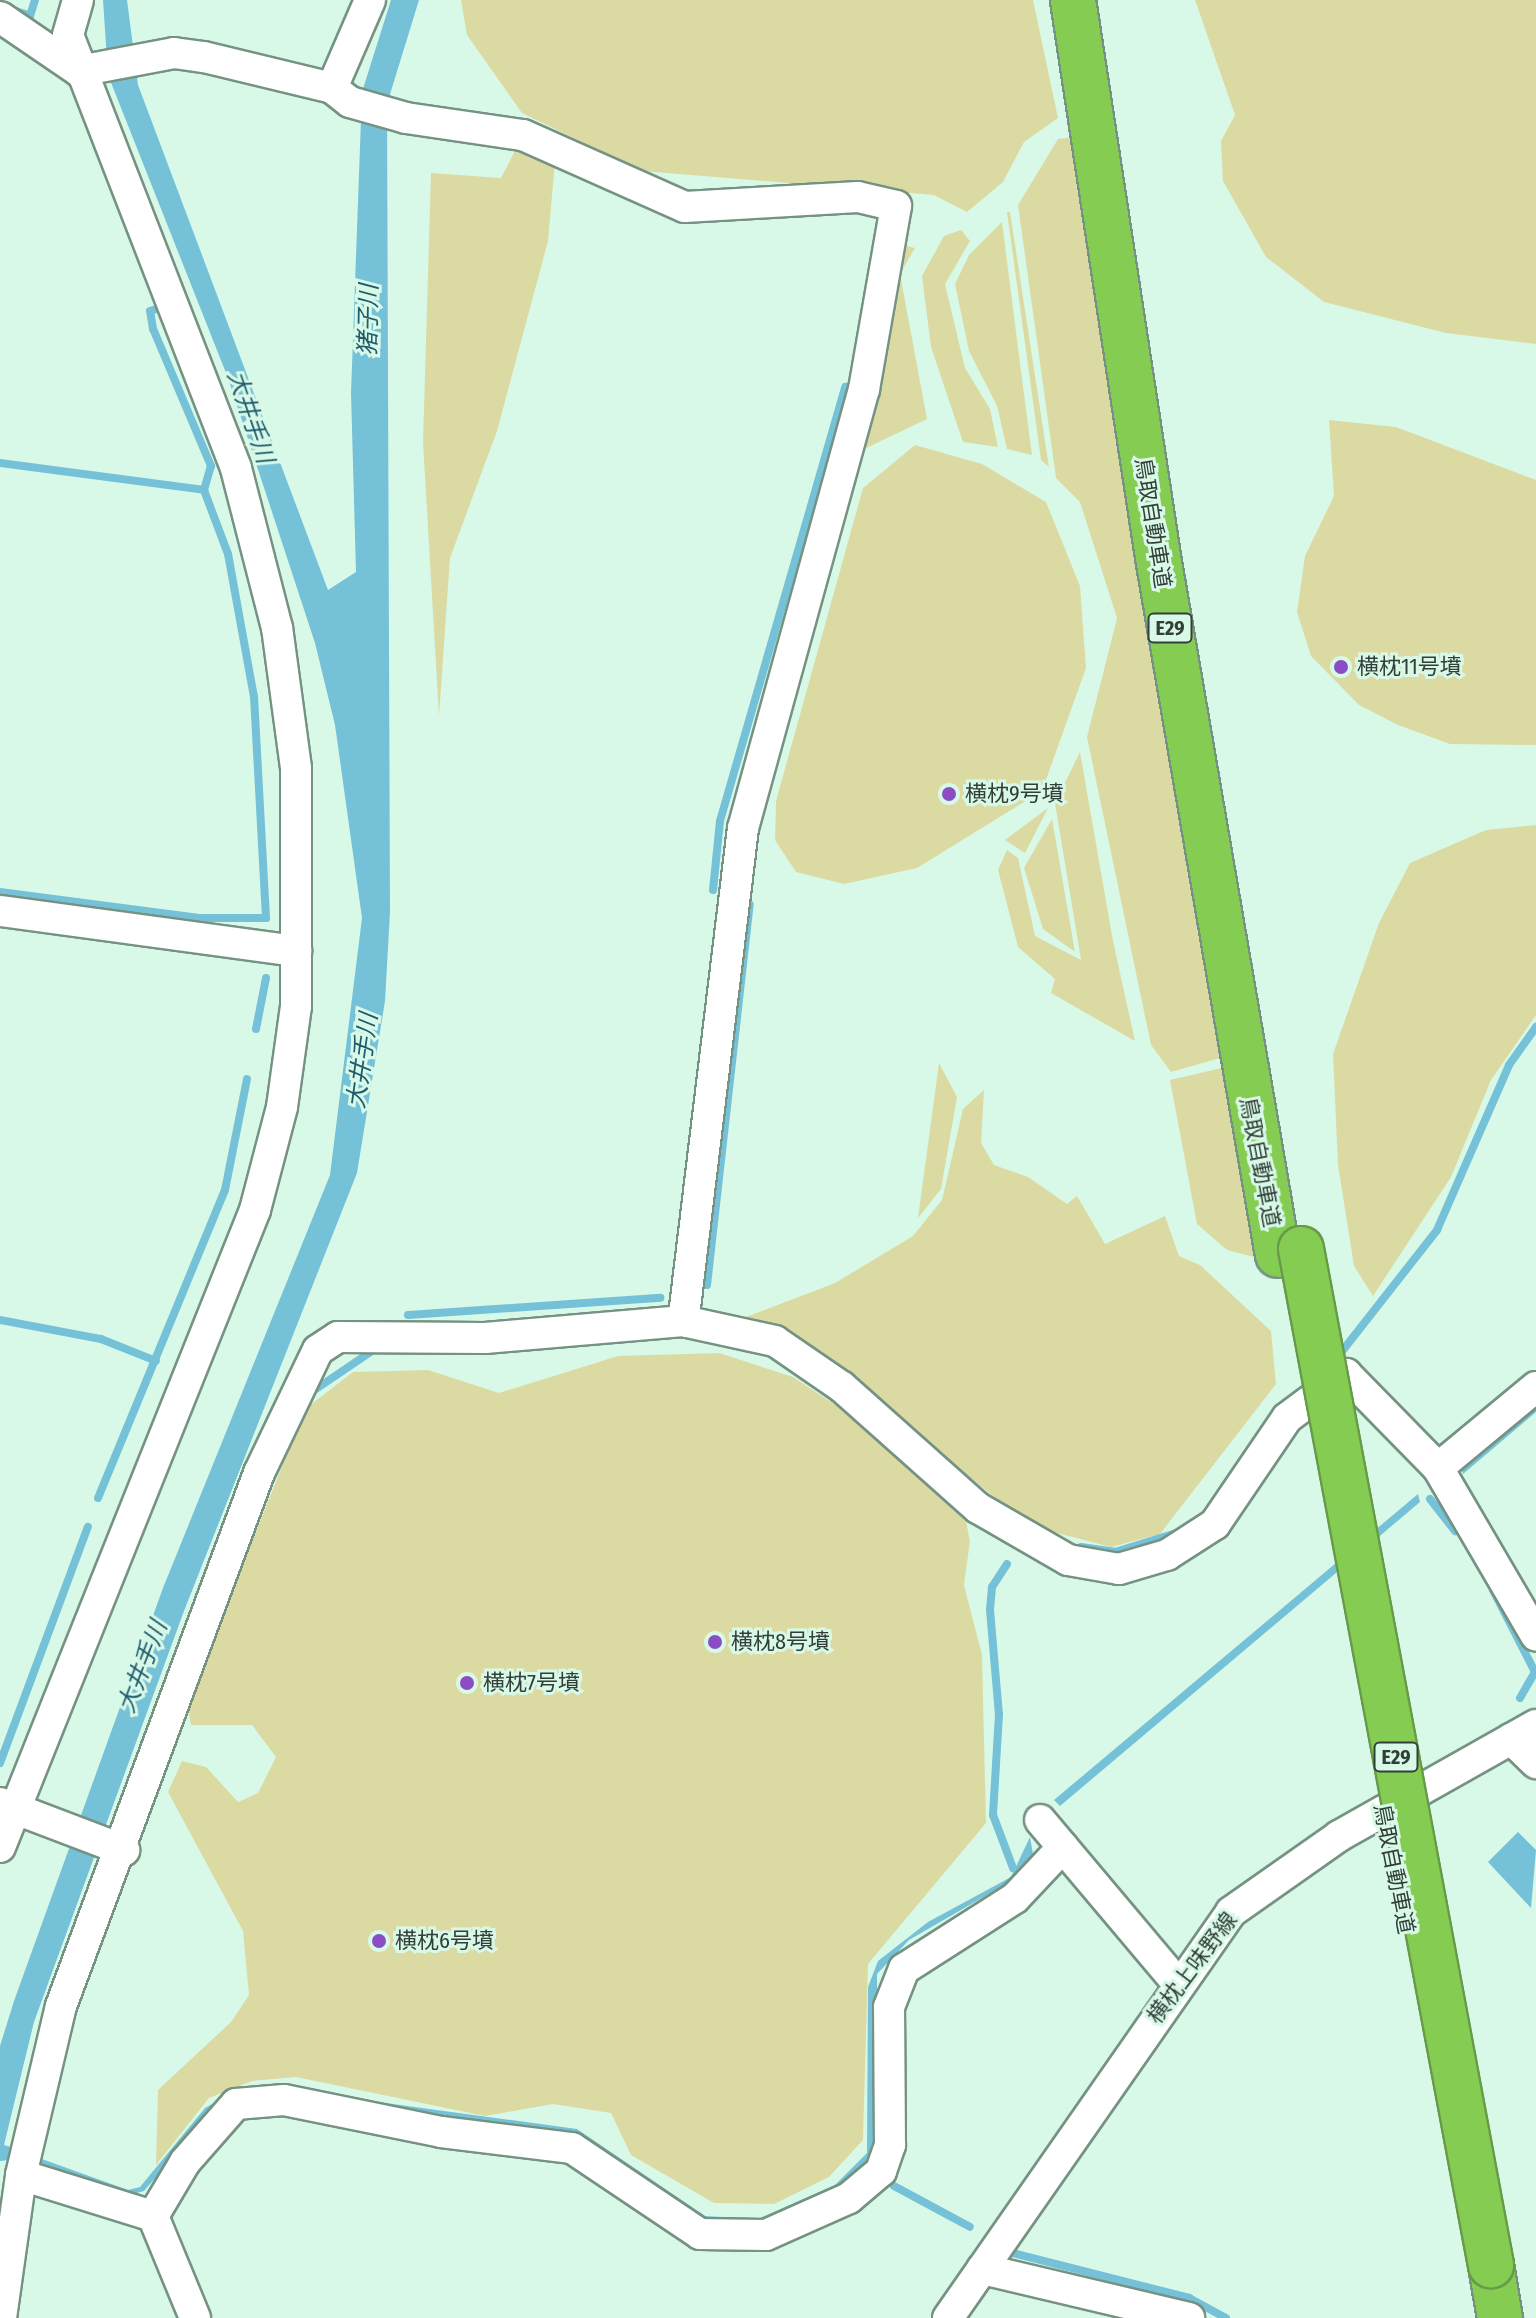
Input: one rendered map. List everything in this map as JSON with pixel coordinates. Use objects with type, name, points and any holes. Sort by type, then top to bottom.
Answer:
[{"type":"highway","name":"鳥取自動車道","points":[[1073,0],[1160,573],[1480,2267],[1500,2318]]},
{"type":"highway","name":"鳥取自動車道","points":[[1096,0],[1289,1252]]},
{"type":"highway","name":"鳥取自動車道","points":[[1477,2318],[1480,2267]]},
{"type":"street","points":[[0,1847],[7,1804],[255,1210],[282,1107],[296,951],[296,768],[277,628],[251,519],[79,71],[68,35],[78,0]]},
{"type":"street","points":[[332,88],[370,0]]},
{"type":"street","points":[[0,17],[79,71],[174,53],[332,88],[350,102],[406,118],[523,135],[685,207],[858,197],[896,206],[864,389],[743,828],[683,1321]]},
{"type":"street","points":[[0,911],[296,951]]},
{"type":"street","points":[[1,2318],[21,2175],[61,2006],[124,1850],[259,1473],[327,1340],[559,1334],[683,1321],[775,1341],[842,1387],[978,1508],[1068,1560],[1119,1569],[1167,1555],[1215,1524],[1287,1418],[1334,1376],[1346,1374],[1438,1468],[1536,1636]]},
{"type":"street","points":[[1438,1468],[1536,1387]]},
{"type":"street","points":[[1523,1732],[1536,1763]]},
{"type":"street","name":"横枕上味野線","points":[[948,2318],[1231,1912],[1339,1836],[1523,1732]]},
{"type":"street","points":[[7,1804],[124,1850]]},
{"type":"street","points":[[1040,1820],[1178,1984]]},
{"type":"street","points":[[153,2216],[185,2162],[236,2104],[284,2100],[441,2132],[572,2148],[700,2234],[766,2235],[849,2198],[881,2171],[890,2145],[889,2007],[904,1969],[1015,1898],[1063,1847]]},
{"type":"street","points":[[21,2175],[153,2216]]},
{"type":"street","points":[[153,2216],[195,2318]]},
{"type":"street","points":[[982,2269],[1189,2318]]},
{"type":"shaded area","points":[[461,0],[1033,0],[1058,118],[1024,142],[1003,182],[967,212],[934,195],[642,171],[522,113],[467,35]]},
{"type":"shaded area","points":[[1195,0],[1536,0],[1536,344],[1446,333],[1324,302],[1266,257],[1223,181],[1221,141],[1235,115]]},
{"type":"shaded area","points":[[1075,137],[1220,1058],[1171,1072],[1151,1045],[1087,737],[1117,618],[1080,502],[1056,478],[1018,205],[1058,139]]},
{"type":"shaded area","points":[[517,147],[555,162],[548,241],[497,431],[450,558],[439,716],[423,442],[431,173],[501,178]]},
{"type":"shaded area","points":[[1007,212],[1010,212],[1049,467],[1041,460]]},
{"type":"shaded area","points":[[1002,222],[1032,455],[1007,449],[997,406],[969,351],[955,284],[969,255]]},
{"type":"shaded area","points":[[961,230],[970,241],[945,284],[965,368],[990,409],[998,447],[963,442],[931,347],[922,276],[944,236]]},
{"type":"shaded area","points":[[899,244],[915,248],[900,274],[927,419],[858,452]]},
{"type":"shaded area","points":[[1329,420],[1396,427],[1536,480],[1536,745],[1450,744],[1398,725],[1359,705],[1311,656],[1297,612],[1305,556],[1334,496]]},
{"type":"shaded area","points":[[915,445],[982,464],[1046,502],[1080,586],[1086,668],[1042,791],[917,868],[844,884],[796,872],[775,840],[776,801],[863,488]]},
{"type":"shaded area","points":[[1080,752],[1113,941],[1135,1041],[1051,993],[1055,979],[1018,947],[998,870],[1007,850],[1018,858],[1035,936],[1081,960],[1055,803]]},
{"type":"shaded area","points":[[1048,808],[1025,853],[1005,840]]},
{"type":"shaded area","points":[[1052,819],[1075,952],[1043,929],[1024,868]]},
{"type":"shaded area","points":[[1536,825],[1536,1015],[1491,1080],[1451,1177],[1373,1296],[1354,1266],[1338,1165],[1333,1054],[1379,923],[1410,863],[1486,830]]},
{"type":"shaded area","points":[[939,1063],[957,1097],[941,1189],[918,1218]]},
{"type":"shaded area","points":[[1222,1068],[1254,1237],[1254,1257],[1227,1250],[1197,1224],[1170,1080]]},
{"type":"shaded area","points":[[984,1090],[981,1143],[994,1165],[1028,1177],[1067,1204],[1077,1196],[1105,1244],[1165,1216],[1179,1256],[1200,1265],[1271,1331],[1276,1384],[1160,1534],[1111,1547],[1030,1526],[828,1362],[733,1322],[835,1283],[913,1236],[942,1200],[963,1109]]},
{"type":"shaded area","points":[[719,1353],[793,1377],[854,1417],[965,1517],[970,1541],[964,1585],[982,1655],[986,1823],[868,1964],[863,2140],[829,2177],[774,2204],[714,2203],[631,2155],[611,2113],[553,2104],[485,2116],[296,2077],[252,2081],[209,2098],[156,2165],[158,2090],[231,2022],[249,1995],[243,1931],[168,1792],[182,1761],[206,1767],[238,1802],[258,1793],[276,1757],[252,1725],[191,1725],[187,1704],[305,1409],[353,1372],[428,1370],[499,1393],[618,1356]]},
{"type":"water","points":[[103,0],[127,0],[138,85],[328,590],[356,572],[351,393],[362,92],[391,0],[419,0],[387,104],[390,912],[385,1001],[357,1173],[184,1611],[34,2022],[4,2145],[21,2150],[19,2159],[0,2161],[0,2046],[14,2001],[163,1588],[330,1175],[362,918],[335,725],[315,643],[228,378],[108,75]]},
{"type":"water","points":[[1536,1401],[1536,1412],[1463,1474],[1460,1464]]},
{"type":"water","points":[[1418,1494],[1420,1502],[1060,1806],[1054,1800]]},
{"type":"water","points":[[1518,1832],[1536,1850],[1531,1908],[1488,1862]]},
{"type":"water","points":[[1030,1837],[1033,1854],[1018,1877],[909,1940],[877,1974],[877,2139],[863,2170],[836,2192],[756,2225],[700,2219],[575,2135],[220,2102],[144,2191],[114,2199],[29,2173],[39,2158],[128,2190],[140,2187],[205,2108],[240,2088],[261,2086],[577,2129],[705,2216],[758,2219],[835,2185],[867,2153],[868,1987],[878,1961],[928,1922],[1011,1877]]},
{"type":"waterway","points":[[13,10],[30,16],[35,0]]},
{"type":"waterway","points":[[0,892],[199,918],[266,918],[254,697],[228,554],[204,490],[211,466],[153,329],[150,311],[159,308]]},
{"type":"waterway","points":[[713,890],[720,821],[845,387]]},
{"type":"waterway","points":[[0,463],[204,490]]},
{"type":"waterway","points":[[707,1285],[750,904]]},
{"type":"waterway","points":[[256,1029],[266,978]]},
{"type":"waterway","points":[[1336,1359],[1437,1230],[1509,1065],[1536,1027]]},
{"type":"waterway","points":[[98,1498],[225,1190],[247,1079]]},
{"type":"waterway","points":[[408,1315],[660,1298]]},
{"type":"waterway","points":[[0,1320],[101,1339],[156,1361]]},
{"type":"waterway","points":[[310,1393],[378,1347]]},
{"type":"waterway","points":[[1430,1499],[1455,1531]]},
{"type":"waterway","points":[[0,1763],[88,1527]]},
{"type":"waterway","points":[[1081,1547],[1115,1552],[1176,1533]]},
{"type":"waterway","points":[[1007,1564],[992,1587],[990,1610],[999,1714],[993,1815],[1013,1868]]},
{"type":"waterway","points":[[1493,1590],[1535,1672],[1520,1698]]},
{"type":"waterway","points":[[894,2186],[970,2227]]},
{"type":"waterway","points":[[1013,2253],[1189,2298],[1226,2318]]},
{"type":"place","name":"横枕11号墳","points":[[1341,667]]},
{"type":"place","name":"横枕9号墳","points":[[949,794]]},
{"type":"place","name":"横枕8号墳","points":[[715,1642]]},
{"type":"place","name":"横枕7号墳","points":[[467,1683]]},
{"type":"place","name":"横枕6号墳","points":[[379,1941]]},
{"type":"water label","name":"猪子川","points":[[369,320]]},
{"type":"water label","name":"大井手川","points":[[250,417]]},
{"type":"water label","name":"大井手川","points":[[363,1061]]},
{"type":"water label","name":"大井手川","points":[[143,1667]]}]
